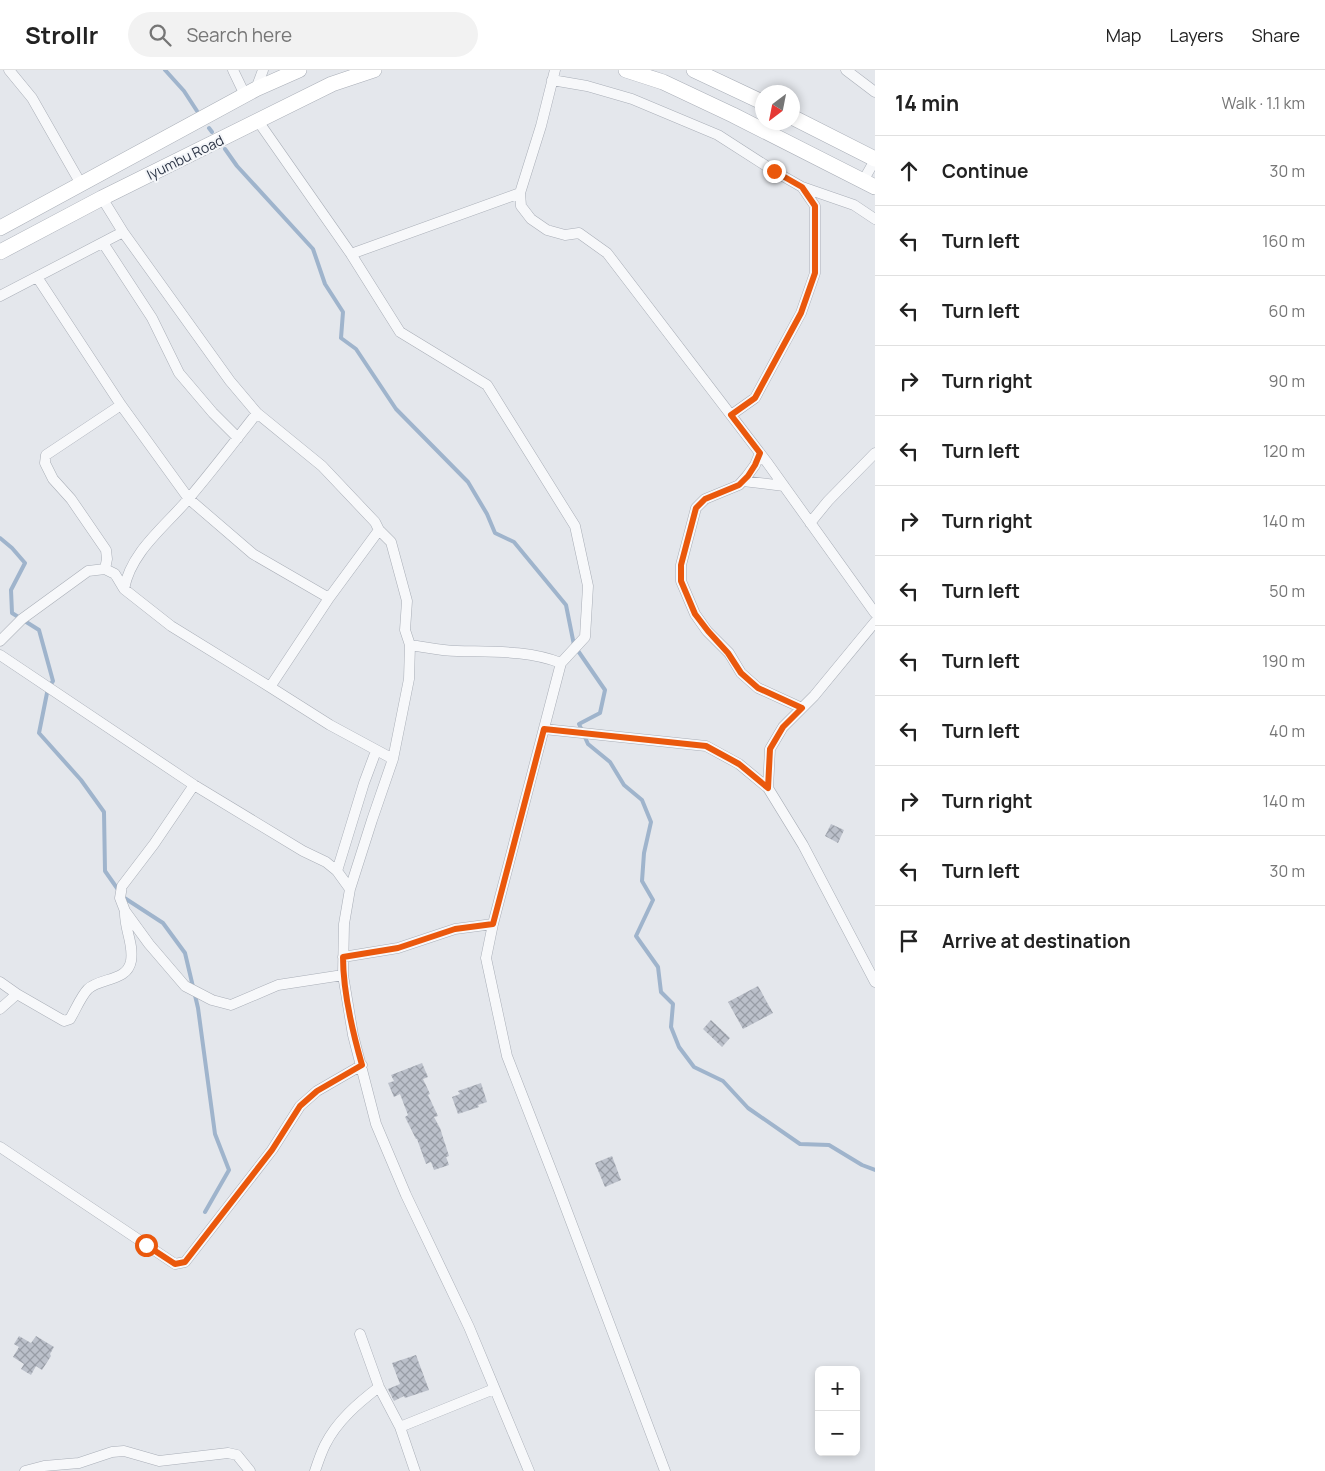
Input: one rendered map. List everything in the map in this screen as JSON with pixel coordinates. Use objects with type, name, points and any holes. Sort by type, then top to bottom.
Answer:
[{"type":"main road","name":"Iyumbu Road","points":[[0,228],[250,92],[299,70]]},
{"type":"main road","name":"Iyumbu Road","points":[[0,252],[102,198],[332,84],[374,70]]},
{"type":"main road","points":[[626,70],[663,82],[734,115],[869,184]]},
{"type":"main road","points":[[694,70],[755,99]]},
{"type":"main road","points":[[800,121],[875,159]]},
{"type":"street","points":[[9,70],[32,98],[82,184]]},
{"type":"street","points":[[233,70],[250,92],[263,70]]},
{"type":"street","points":[[850,71],[875,92]]},
{"type":"street","points":[[875,219],[854,205],[802,187],[718,135],[632,99],[554,75],[542,126],[520,193],[520,206],[539,225],[547,230],[565,235],[579,233],[606,253],[760,453],[875,614]]},
{"type":"street","points":[[258,121],[350,254],[400,332],[487,385],[575,526],[588,586],[586,636],[561,663],[493,924],[486,958],[507,1056],[665,1471]]},
{"type":"street","points":[[869,184],[875,159]]},
{"type":"street","points":[[731,415],[755,398],[801,313],[815,273],[815,206],[802,187]]},
{"type":"street","points":[[350,254],[520,193]]},
{"type":"street","points":[[815,206],[829,196]]},
{"type":"street","points":[[102,198],[230,381],[257,413],[322,466],[375,522],[379,530],[391,542],[407,601],[405,630],[410,645],[409,679],[392,759],[350,889],[344,924],[343,975],[354,1035],[376,1124],[406,1195],[469,1327],[529,1471]]},
{"type":"street","points":[[0,296],[124,232]]},
{"type":"street","points":[[103,243],[152,318],[179,373],[212,413],[238,438]]},
{"type":"street","points":[[37,277],[121,405],[189,499],[253,554],[329,598]]},
{"type":"street","points":[[105,569],[106,550],[71,498],[53,479],[45,463],[46,455],[121,405]]},
{"type":"street","points":[[124,589],[126,576],[148,542],[189,499],[257,413]]},
{"type":"street","points":[[760,453],[755,465],[739,485],[705,499],[696,508],[681,565],[681,581],[695,614],[728,653],[741,673],[758,688],[802,708]]},
{"type":"street","points":[[810,523],[828,501],[875,453]]},
{"type":"street","points":[[743,481],[784,486]]},
{"type":"street","points":[[270,687],[329,598],[379,530]]},
{"type":"street","points":[[0,641],[22,619],[88,571],[105,569],[115,574],[124,589],[171,626],[330,725],[392,759]]},
{"type":"street","points":[[768,788],[770,749],[783,727],[814,696],[875,622]]},
{"type":"street","points":[[410,645],[455,651],[516,652],[544,656],[561,663]]},
{"type":"street","points":[[0,655],[194,785],[303,851],[326,862],[337,871],[350,889]]},
{"type":"street","points":[[544,729],[706,746],[739,764],[768,788],[803,845],[875,982]]},
{"type":"street","points":[[337,871],[364,783],[376,751]]},
{"type":"street","points":[[194,785],[154,844],[122,886],[120,898],[125,911],[149,944],[185,986],[212,1000],[231,1006],[278,985],[343,975]]},
{"type":"street","points":[[0,982],[64,1021],[70,1020],[87,990],[98,982],[114,978],[125,972],[131,963],[132,946],[124,921],[125,911]]},
{"type":"street","points":[[343,957],[398,948],[455,929],[493,924]]},
{"type":"street","points":[[0,1009],[17,994]]},
{"type":"street","points":[[0,1147],[175,1264],[179,1264],[185,1262],[272,1150],[300,1106],[317,1091],[362,1065]]},
{"type":"street","points":[[360,1334],[379,1387],[400,1427],[415,1471]]},
{"type":"street","points":[[315,1471],[325,1445],[343,1418],[360,1401],[379,1387]]},
{"type":"street","points":[[400,1427],[494,1389]]},
{"type":"street","points":[[25,1471],[44,1466],[78,1463],[124,1450],[159,1461],[228,1453],[238,1455],[250,1471]]},
{"type":"building","points":[[831,824],[844,830],[838,843],[825,836]]},
{"type":"building","points":[[758,986],[773,1013],[743,1029],[728,1002]]},
{"type":"building","points":[[711,1020],[730,1038],[722,1047],[703,1029]]},
{"type":"building","points":[[422,1063],[428,1077],[423,1079],[438,1116],[434,1117],[440,1128],[449,1156],[446,1157],[449,1165],[434,1170],[431,1162],[426,1164],[417,1139],[405,1117],[408,1115],[400,1094],[394,1097],[388,1083],[394,1081],[391,1075]]},
{"type":"building","points":[[481,1083],[487,1102],[478,1105],[479,1107],[458,1114],[452,1097],[460,1094],[458,1091]]},
{"type":"building","points":[[612,1156],[621,1180],[605,1187],[595,1163]]},
{"type":"building","points":[[19,1336],[31,1343],[36,1336],[54,1347],[50,1354],[51,1356],[42,1370],[36,1366],[31,1375],[21,1369],[24,1364],[13,1357],[19,1347],[14,1344]]},
{"type":"building","points":[[416,1355],[429,1390],[405,1398],[404,1396],[394,1401],[388,1389],[400,1384],[392,1363]]},
{"type":"waterway","points":[[165,70],[184,91],[197,111]]},
{"type":"waterway","points":[[209,128],[212,132]]},
{"type":"waterway","points":[[225,149],[237,166],[313,249],[325,284],[343,312],[341,338],[356,349],[396,409],[468,482],[487,514],[495,533],[514,542],[566,605],[574,645],[605,690],[600,713],[579,724],[588,744],[610,762],[624,785],[642,800],[651,822],[644,853],[642,881],[653,900],[636,936],[658,967],[661,992],[673,1004],[671,1027],[679,1047],[694,1067],[723,1081],[748,1108],[800,1144],[829,1145],[862,1165],[875,1170]]},
{"type":"waterway","points":[[0,538],[25,563],[11,590],[12,613],[39,630],[53,681],[48,688],[39,733],[81,780],[104,812],[105,871],[119,891]]},
{"type":"waterway","points":[[123,897],[163,923],[185,953],[198,1008],[215,1134],[229,1170],[205,1212]]},
{"type":"route","points":[[146,1245],[175,1264],[185,1262],[272,1150],[300,1106],[317,1091],[362,1065],[354,1035],[343,975],[343,957],[398,948],[455,929],[493,924],[544,729],[706,746],[739,764],[768,788],[770,749],[783,727],[802,708],[758,688],[741,673],[728,653],[695,614],[681,581],[681,565],[696,508],[705,499],[739,485],[755,465],[760,453],[731,415],[755,398],[801,313],[815,273],[815,206],[802,187],[774,171]]}]
